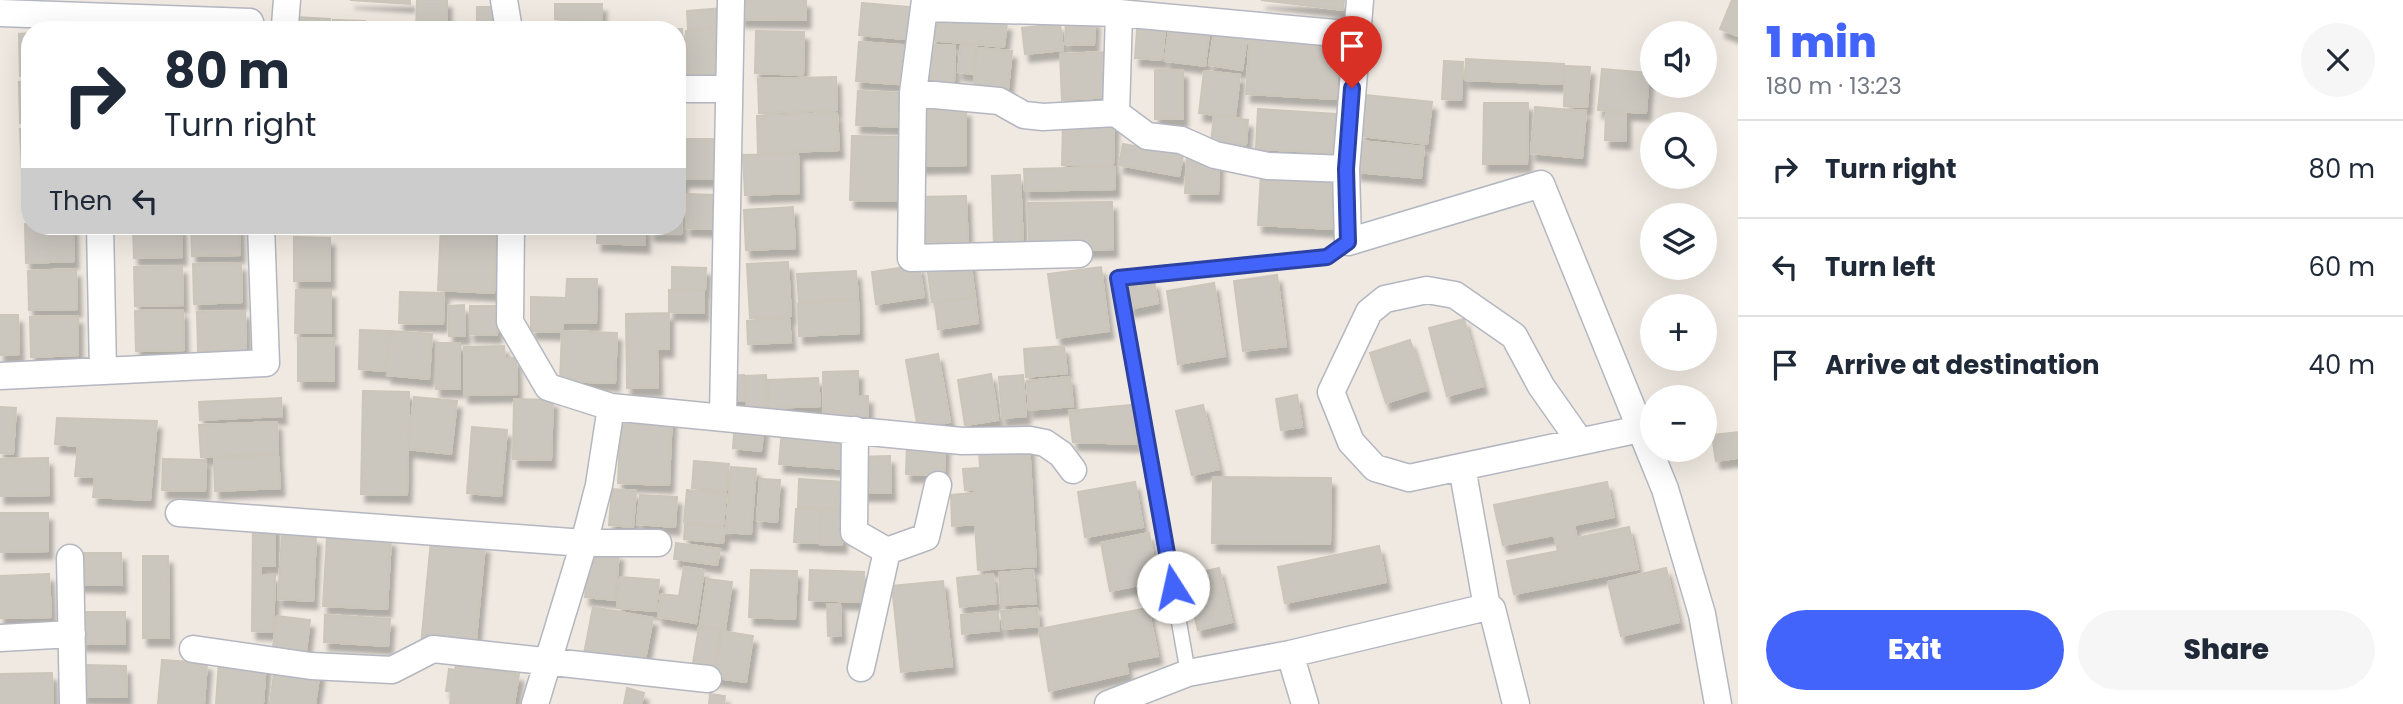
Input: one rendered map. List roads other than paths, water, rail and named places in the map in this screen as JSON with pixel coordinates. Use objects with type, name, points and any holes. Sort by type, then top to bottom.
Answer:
[{"type":"street","points":[[504,0],[508,21]]},
{"type":"street","points":[[723,416],[731,0]]},
{"type":"street","points":[[1360,0],[1346,169],[1348,242],[1541,184],[1640,429],[1409,478],[1375,468],[1351,442],[1341,422],[1331,392],[1369,312],[1385,299],[1427,290],[1455,295],[1487,314],[1514,336],[1541,386],[1579,440]]},
{"type":"street","points":[[1079,254],[911,258],[913,93],[925,4],[1119,13],[1357,35]]},
{"type":"street","points":[[0,13],[74,21]]},
{"type":"street","points":[[1116,113],[1119,13]]},
{"type":"street","points":[[686,89],[729,89]]},
{"type":"street","points":[[913,93],[999,102],[1024,115],[1033,116],[1116,113],[1147,136],[1181,140],[1215,155],[1268,166],[1346,169]]},
{"type":"street","points":[[100,235],[103,371]]},
{"type":"street","points":[[0,376],[265,363],[261,235]]},
{"type":"street","points":[[511,235],[510,322],[548,387],[611,407],[962,441],[1030,440],[1045,443],[1061,454],[1073,470]]},
{"type":"street","points":[[535,704],[599,485],[611,407]]},
{"type":"street","points":[[855,430],[854,532],[887,551],[926,537],[938,485]]},
{"type":"street","points":[[1654,462],[1687,558],[1702,614],[1718,704]]},
{"type":"street","points":[[1462,467],[1487,607]]},
{"type":"street","points":[[179,513],[584,543],[658,543]]},
{"type":"street","points":[[861,668],[887,551]]},
{"type":"street","points":[[70,558],[73,704]]},
{"type":"street","points":[[1108,704],[1188,673],[1290,654],[1487,607],[1492,609],[1516,704]]},
{"type":"street","points":[[0,638],[72,634]]},
{"type":"street","points":[[193,649],[311,666],[392,670],[433,649],[708,679]]},
{"type":"street","points":[[1290,654],[1305,704]]},
{"type":"lane","points":[[1188,673],[1118,278],[1327,257],[1348,242]]}]
